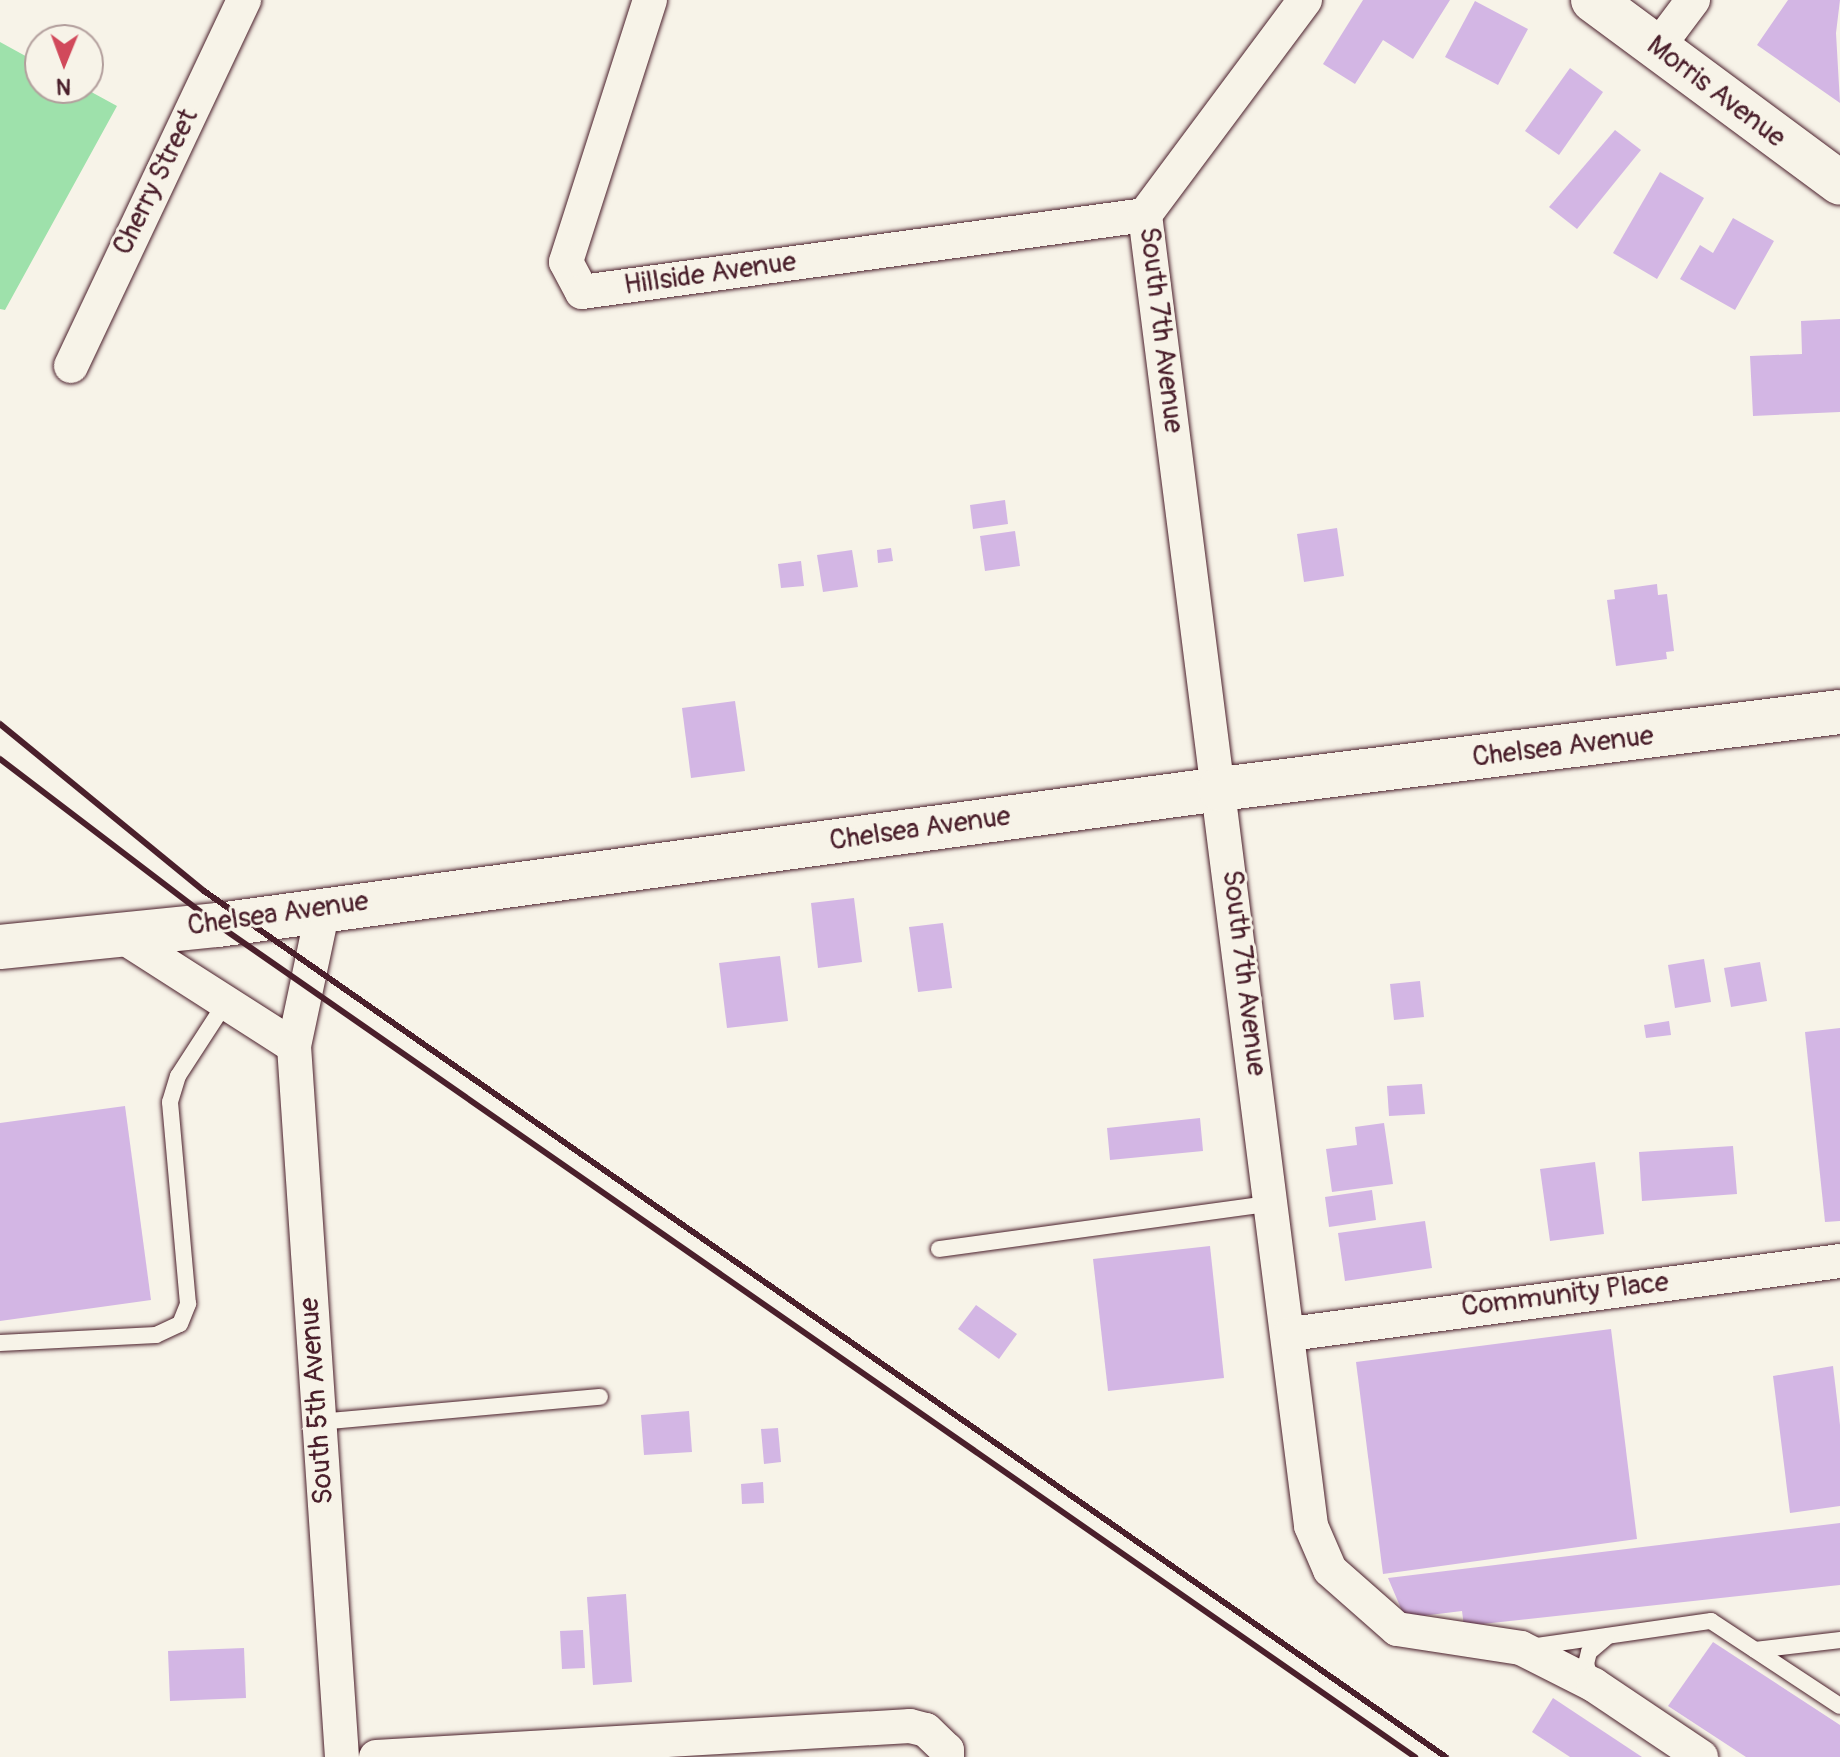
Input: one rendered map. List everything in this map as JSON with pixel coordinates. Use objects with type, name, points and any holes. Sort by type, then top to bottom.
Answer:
[{"type":"street","name":"Cherry Street","points":[[71,366],[244,0]]},
{"type":"street","name":"South 7th Avenue","points":[[1305,0],[1145,215],[1290,1334],[1311,1526],[1330,1570],[1397,1629],[1521,1648],[1594,1685],[1701,1757]]},
{"type":"street","name":"Morris Avenue","points":[[1593,0],[1840,183]]},
{"type":"street","points":[[1657,48],[1693,0]]},
{"type":"street","name":"Hillside Avenue","points":[[639,4],[566,262],[582,292],[1145,215]]},
{"type":"street","name":"Chelsea Avenue","points":[[0,947],[323,909],[1220,789],[1840,712]]},
{"type":"street","name":"South 5th Avenue","points":[[323,909],[294,1046],[342,1757]]},
{"type":"street","points":[[117,933],[294,1046]]},
{"type":"street","name":"Community Place","points":[[1290,1334],[1840,1261]]},
{"type":"street","points":[[376,1757],[910,1726],[926,1730],[947,1750],[947,1757]]},
{"type":"lane","points":[[0,1343],[156,1335],[180,1324],[188,1304],[170,1102],[178,1076],[226,1002]]},
{"type":"lane","points":[[939,1249],[1273,1203]]},
{"type":"lane","points":[[318,1422],[600,1397]]},
{"type":"lane","points":[[1521,1648],[1711,1621],[1840,1706]]},
{"type":"lane","points":[[1594,1685],[1586,1664],[1589,1652],[1609,1636]]},
{"type":"lane","points":[[1755,1650],[1840,1640]]},
{"type":"green space","points":[[0,42],[24,55],[24,104],[104,104],[104,99],[117,106],[5,310],[0,309]]},
{"type":"building","points":[[1363,0],[1450,0],[1413,59],[1383,40],[1355,84],[1323,64]]},
{"type":"building","points":[[1788,0],[1840,0],[1836,33],[1840,103],[1757,45]]},
{"type":"building","points":[[1475,1],[1528,29],[1498,85],[1445,57]]},
{"type":"building","points":[[1570,68],[1603,92],[1559,155],[1525,131]]},
{"type":"building","points":[[1615,130],[1641,150],[1577,229],[1549,207]]},
{"type":"building","points":[[1660,172],[1704,198],[1657,279],[1613,253]]},
{"type":"building","points":[[1733,218],[1774,241],[1735,310],[1680,279],[1700,245],[1713,253]]},
{"type":"building","points":[[1840,319],[1840,412],[1753,416],[1750,356],[1802,354],[1801,321]]},
{"type":"building","points":[[1005,500],[1008,524],[973,529],[970,505]]},
{"type":"building","points":[[1337,528],[1344,576],[1304,582],[1297,534]]},
{"type":"building","points":[[1015,531],[1020,566],[985,571],[980,536]]},
{"type":"building","points":[[891,548],[893,561],[878,563],[877,550]]},
{"type":"building","points":[[852,550],[858,587],[823,592],[817,555]]},
{"type":"building","points":[[801,561],[804,586],[781,588],[778,564]]},
{"type":"building","points":[[1657,584],[1658,595],[1667,594],[1674,651],[1666,652],[1667,659],[1616,666],[1607,600],[1615,599],[1614,590]]},
{"type":"building","points":[[735,701],[745,771],[691,778],[682,708]]},
{"type":"building","points":[[854,898],[862,962],[818,968],[811,903]]},
{"type":"building","points":[[943,923],[952,988],[918,992],[909,927]]},
{"type":"building","points":[[780,956],[788,1021],[727,1028],[719,963]]},
{"type":"building","points":[[1704,959],[1711,1002],[1675,1008],[1668,965]]},
{"type":"building","points":[[1760,962],[1767,1001],[1731,1007],[1724,968]]},
{"type":"building","points":[[1420,981],[1424,1017],[1394,1020],[1390,984]]},
{"type":"building","points":[[1669,1021],[1671,1035],[1646,1038],[1644,1025]]},
{"type":"building","points":[[1840,1028],[1840,1221],[1825,1222],[1805,1032]]},
{"type":"building","points":[[1422,1084],[1425,1114],[1389,1116],[1387,1086]]},
{"type":"building","points":[[125,1106],[151,1300],[0,1321],[0,1123]]},
{"type":"building","points":[[1200,1118],[1203,1151],[1110,1160],[1107,1128]]},
{"type":"building","points":[[1384,1123],[1393,1184],[1332,1192],[1326,1149],[1357,1145],[1355,1127]]},
{"type":"building","points":[[1733,1146],[1737,1194],[1642,1201],[1639,1152]]},
{"type":"building","points":[[1595,1162],[1604,1234],[1550,1241],[1540,1169]]},
{"type":"building","points":[[1372,1190],[1376,1220],[1329,1227],[1325,1197]]},
{"type":"building","points":[[1425,1221],[1432,1268],[1345,1281],[1338,1233]]},
{"type":"building","points":[[1210,1246],[1224,1378],[1108,1391],[1093,1259]]},
{"type":"building","points":[[976,1305],[1017,1334],[999,1359],[958,1329]]},
{"type":"building","points":[[1611,1329],[1637,1539],[1383,1574],[1356,1362]]},
{"type":"building","points":[[1833,1366],[1840,1425],[1840,1506],[1790,1513],[1773,1376]]},
{"type":"building","points":[[689,1411],[692,1452],[644,1455],[641,1415]]},
{"type":"building","points":[[778,1428],[781,1462],[764,1464],[761,1429]]},
{"type":"building","points":[[763,1482],[764,1503],[742,1504],[741,1484]]},
{"type":"building","points":[[1840,1523],[1840,1585],[1464,1626],[1462,1611],[1405,1618],[1388,1578]]},
{"type":"building","points":[[626,1594],[632,1682],[593,1685],[587,1597]]},
{"type":"building","points":[[583,1630],[585,1668],[562,1669],[560,1631]]},
{"type":"building","points":[[1713,1642],[1840,1725],[1840,1757],[1746,1757],[1668,1706]]},
{"type":"building","points":[[244,1648],[246,1698],[170,1701],[168,1651]]},
{"type":"building","points":[[1553,1698],[1642,1757],[1570,1757],[1532,1732]]},
{"type":"railway","points":[[0,724],[204,891],[1446,1757]]},
{"type":"railway","points":[[0,759],[218,925],[1415,1757]]}]
